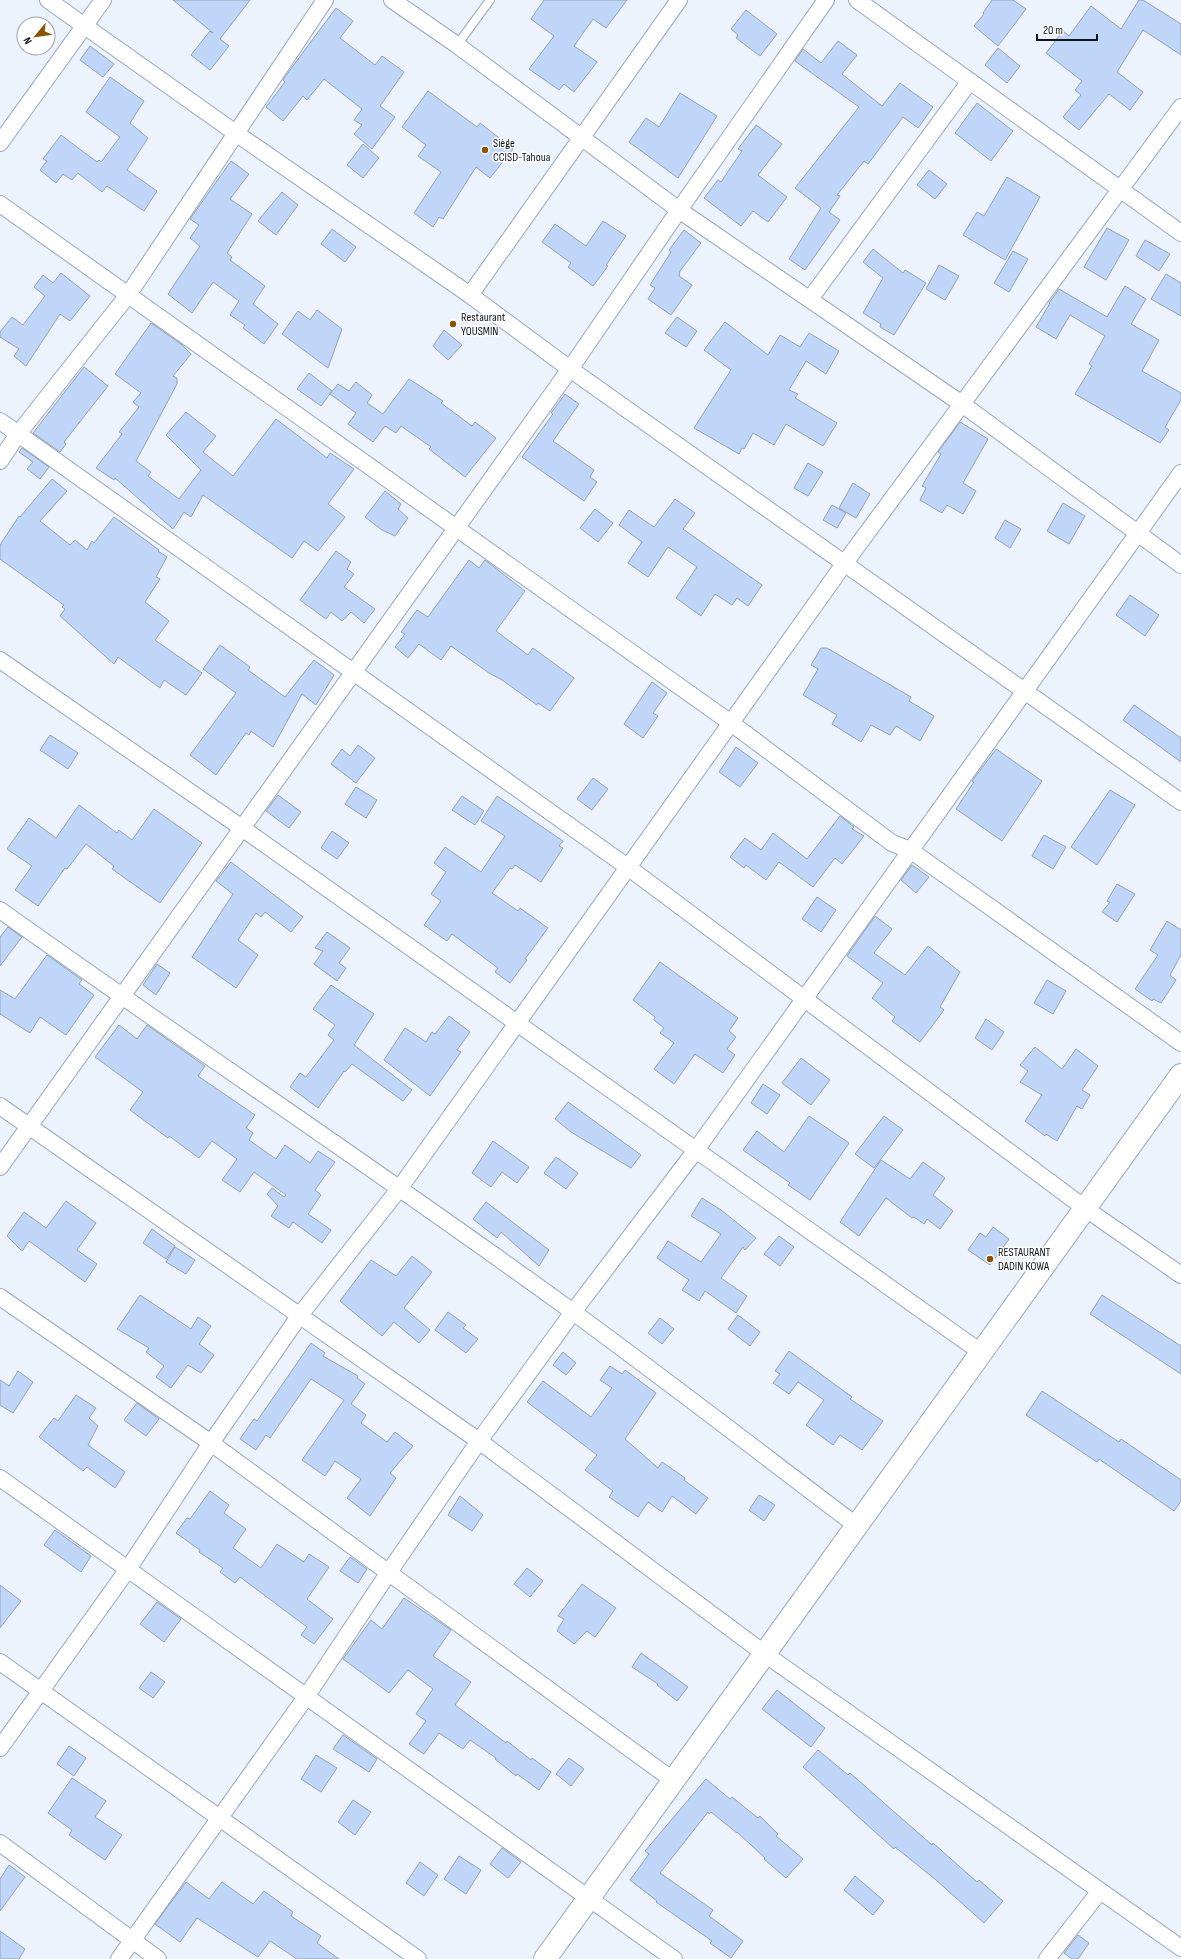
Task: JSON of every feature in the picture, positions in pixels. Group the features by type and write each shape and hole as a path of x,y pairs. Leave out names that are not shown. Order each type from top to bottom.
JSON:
{"street":[{"path":"48,0 237,134 470,295 570,369 1181,802"},
{"path":"0,143 103,0"},
{"path":"0,461 18,434 128,295 237,134 325,0"},
{"path":"392,0 457,45 679,210 962,404 1181,565"},
{"path":"470,295 679,0"},
{"path":"0,1167 570,369 826,0"},
{"path":"857,0 1181,233"},
{"path":"810,299 970,81"},
{"path":"0,1748 128,1569 211,1443 300,1315 399,1189 844,564 1181,107"},
{"path":"0,204 731,723 892,843 910,850 1181,1043"},
{"path":"0,421 629,868 1086,1209 1181,1276"},
{"path":"119,1959 306,1697 389,1572 479,1441 573,1312 696,1150 1181,473"},
{"path":"0,660 242,828 982,1353"},
{"path":"0,910 121,997 399,1189 573,1312 857,1526"},
{"path":"545,1959 1181,1075"},
{"path":"0,1106 479,1441 765,1654 1181,1948"},
{"path":"0,1297 211,1443 674,1781"},
{"path":"0,1478 674,1959"},
{"path":"0,1662 418,1959"},
{"path":"0,1843 158,1959"},
{"path":"1047,1959 1100,1891"}],"lane":[{"path":"457,45 490,0"}],"building":[{"path":"173,0 250,0 220,39 229,46 210,70 191,55 210,31 213,33"},
{"path":"544,0 627,0 606,28 593,19 574,46 597,62 574,92 564,84 559,90 529,69 554,36 531,19"},
{"path":"992,0 1013,0 1026,9 998,46 974,26 984,14 983,13"},
{"path":"1139,0 1143,0 1181,24 1181,55 1143,30 1117,72 1143,92 1130,110 1109,94 1079,130 1063,117 1081,95 1075,90 1082,81 1046,53 1063,31 1069,36 1091,6 1121,29"},
{"path":"336,8 353,21 340,38 375,65 382,56 404,72 380,106 395,117 372,149 354,134 362,125 354,120 362,109 324,79 307,100 303,96 283,121 266,107 285,82 283,80 287,74"},
{"path":"746,10 777,34 760,56 736,38 738,35 731,29"},
{"path":"838,41 857,55 842,74 882,106 900,83 933,107 918,128 903,117 868,164 864,161 837,195 840,196 829,212 840,220 805,270 789,259 821,208 795,188 859,107 795,61 803,49 821,63"},
{"path":"90,46 114,64 103,77 80,60"},
{"path":"998,48 1020,66 1007,83 985,65"},
{"path":"110,77 144,101 130,123 148,138 127,170 157,191 144,211 107,186 102,192 78,173 72,180 63,174 56,183 40,170 47,161 43,159 61,135 97,162 99,160 101,162 120,137 86,112"},
{"path":"428,91 477,127 480,123 513,149 490,178 476,167 443,219 439,217 433,227 414,213 441,172 418,156 426,145 402,127"},
{"path":"680,93 717,116 678,178 629,142 646,118 659,127"},
{"path":"977,103 1013,131 991,161 955,133"},
{"path":"756,125 782,144 758,175 787,197 768,222 753,211 741,226 704,198 718,180 721,182 742,151 738,149"},
{"path":"363,144 379,158 363,178 347,165"},
{"path":"231,161 249,174 230,199 252,214 227,253 232,257 230,260 265,286 253,304 278,324 264,344 243,328 245,325 230,315 239,301 213,282 192,313 168,294 200,246 190,238 199,225 190,219"},
{"path":"929,170 947,184 935,199 917,185"},
{"path":"1007,177 1040,197 1005,260 963,235 977,212 984,216"},
{"path":"282,192 298,205 276,235 258,221"},
{"path":"603,221 626,236 606,265 608,266 593,286 568,267 571,263 542,242 555,224 586,246"},
{"path":"1107,228 1129,240 1106,280 1084,267"},
{"path":"332,229 356,247 345,262 321,244"},
{"path":"684,230 701,243 680,271 679,276 692,285 671,315 648,299 655,288 650,285 671,252 669,250"},
{"path":"1145,240 1170,254 1159,271 1136,256"},
{"path":"873,249 903,273 905,270 926,283 894,335 880,327 881,324 863,313 883,278 863,262"},
{"path":"1013,251 1028,259 1009,292 994,283"},
{"path":"939,265 959,276 945,300 926,289"},
{"path":"61,273 90,296 70,321 60,314 26,366 14,356 19,349 0,337 0,332 12,317 23,325 45,296 34,287 43,275 53,283"},
{"path":"1166,274 1181,283 1181,316 1151,299"},
{"path":"1125,286 1146,299 1131,324 1159,340 1142,371 1181,393 1181,400 1165,427 1169,430 1160,443 1075,394 1092,366 1089,364 1105,336 1070,315 1056,339 1036,327 1049,303 1059,289 1107,317"},
{"path":"317,310 342,329 328,368 282,334 298,311 310,320"},
{"path":"677,317 697,331 686,347 665,333"},
{"path":"725,322 768,355 780,335 800,347 809,333 839,351 826,374 806,361 789,390 798,394 795,398 837,423 823,446 786,424 774,445 753,433 744,449 742,448 739,454 694,428 731,370 704,350"},
{"path":"151,323 181,344 191,354 173,376 177,378 177,384 136,461 151,472 148,476 179,499 201,470 166,435 186,412 216,436 203,452 233,476 276,419 327,458 330,453 354,469 328,504 345,517 318,551 304,541 292,558 203,495 191,517 184,512 173,529 115,478 114,480 96,468 122,434 119,432 139,407 133,402 141,393 115,374"},
{"path":"444,330 462,345 448,360 433,346"},
{"path":"84,367 108,386 64,442 66,444 60,452 33,433"},
{"path":"309,373 332,391 321,406 297,389"},
{"path":"409,379 443,401 441,403 472,426 475,422 496,438 465,477 429,449 431,447 401,426 396,433 385,426 373,442 348,424 356,413 330,394 338,384 349,391 356,382 372,395 367,403 383,414"},
{"path":"565,394 579,404 553,441 594,470 590,477 597,482 584,501 522,457 553,414 551,413"},
{"path":"960,422 988,439 963,483 976,491 963,514 947,505 942,513 920,500 926,488 922,486 941,454 938,452"},
{"path":"22,448 49,467 40,479 27,469 33,462 19,452"},
{"path":"808,463 823,472 808,496 794,488"},
{"path":"52,479 67,491 40,521 70,545 75,540 87,550 92,541 94,543 114,517 167,557 156,577 160,579 145,602 169,621 155,640 202,673 186,695 164,680 160,688 118,657 114,664 60,616 65,609 62,607 64,605 0,559 0,545 19,516 20,517"},
{"path":"853,483 870,494 856,518 839,508"},
{"path":"385,491 401,504 398,509 408,518 395,536 382,530 365,517"},
{"path":"675,499 695,513 683,529 762,585 748,606 737,598 732,605 715,594 701,616 676,598 697,567 668,547 648,577 628,563 642,542 619,525 629,510 654,527"},
{"path":"1063,503 1085,516 1069,544 1047,531"},
{"path":"832,505 846,513 837,528 823,520"},
{"path":"595,509 613,523 598,542 580,528"},
{"path":"1005,520 1021,529 1010,548 995,538"},
{"path":"336,551 351,562 347,569 354,574 344,587 375,609 364,623 351,612 342,621 331,612 326,619 300,600"},
{"path":"469,560 479,568 485,560 525,591 496,631 528,655 533,648 574,678 550,711 538,703 537,705 451,646 441,660 419,644 408,658 395,647 405,634 401,632 417,610 428,617"},
{"path":"1130,595 1159,615 1145,636 1116,615"},
{"path":"220,645 250,667 248,670 285,697 314,660 334,675 316,705 302,694 273,747 251,731 249,735 246,733 216,775 190,755 236,693 203,669"},
{"path":"821,648 827,648 911,697 909,701 934,716 920,741 896,726 890,735 871,725 861,742 832,724 837,715 803,695 818,669 811,665"},
{"path":"652,682 667,693 653,713 658,716 643,738 624,724"},
{"path":"1134,705 1181,738 1181,762 1123,720"},
{"path":"50,735 78,753 68,769 40,750"},
{"path":"358,745 375,758 356,783 331,764 342,749 350,756"},
{"path":"736,747 758,763 740,787 719,772"},
{"path":"996,749 1042,781 1002,841 956,809 974,782 972,781"},
{"path":"593,778 608,789 592,810 577,799"},
{"path":"356,787 377,800 366,818 345,804"},
{"path":"1110,790 1135,805 1097,865 1071,847"},
{"path":"278,795 301,812 289,828 266,811"},
{"path":"462,796 484,811 475,825 452,810"},
{"path":"497,796 563,841 559,846 563,848 541,882 515,865 512,869 510,868 492,893 518,911 520,908 548,928 525,959 527,960 510,983 495,972 498,968 452,934 447,941 424,925 441,901 431,894 446,872 434,863 445,847 481,872 505,836 481,821"},
{"path":"79,805 117,833 119,830 132,840 154,809 202,843 160,903 112,869 114,866 86,844 67,869 65,868 38,906 15,890 32,866 7,849 29,818 56,838"},
{"path":"840,816 854,827 852,829 864,836 842,864 835,858 813,887 779,862 766,880 746,865 744,868 730,857 745,838 761,850 773,833 807,859"},
{"path":"332,831 349,843 337,859 321,848"},
{"path":"1044,835 1066,847 1053,869 1032,856"},
{"path":"231,862 303,917 291,932 265,912 261,917 256,913 238,940 258,955 236,988 192,957 233,894 216,881"},
{"path":"912,865 929,877 916,893 901,880"},
{"path":"1117,884 1135,894 1117,922 1102,912 1110,902 1107,901"},
{"path":"817,897 836,910 821,932 802,919"},
{"path":"875,916 892,929 874,953 905,975 928,946 960,972 940,1007 944,1010 920,1042 892,1021 895,1017 872,998 883,983 847,956"},
{"path":"1167,921 1181,930 1181,955 1170,975 1176,980 1161,1003 1153,999 1152,1001 1135,989 1158,955 1150,950"},
{"path":"8,927 22,937 0,966 0,937"},
{"path":"327,932 350,948 339,963 346,968 337,981 314,964 323,951 315,948"},
{"path":"47,955 82,980 79,984 94,995 66,1035 40,1017 30,1033 0,1014 0,990 15,999"},
{"path":"660,962 738,1018 729,1031 736,1037 727,1049 735,1055 723,1073 695,1054 674,1084 654,1069 674,1043 660,1033 664,1028 654,1020 655,1017 633,1000"},
{"path":"157,964 170,973 156,995 143,985"},
{"path":"1047,980 1066,991 1053,1014 1034,1003"},
{"path":"331,985 374,1014 354,1045 412,1090 403,1101 352,1064 345,1072 344,1071 318,1108 290,1087 300,1073 306,1077 334,1040 328,1035 335,1025 313,1009"},
{"path":"449,1016 470,1032 457,1050 461,1052 430,1096 384,1060 405,1028 426,1042 432,1032 435,1034"},
{"path":"986,1019 1004,1032 992,1050 975,1038"},
{"path":"119,1025 137,1039 147,1025 205,1066 198,1076 255,1115 246,1128 253,1133 249,1140 276,1159 285,1145 310,1163 318,1151 335,1162 315,1190 321,1195 308,1214 331,1230 322,1243 293,1222 289,1228 271,1216 278,1206 267,1194 272,1188 284,1197 286,1195 254,1172 240,1192 222,1180 237,1159 212,1141 199,1158 169,1136 168,1138 130,1110 143,1092 95,1057"},
{"path":"1035,1047 1062,1069 1076,1049 1098,1066 1082,1090 1090,1095 1082,1109 1077,1106 1057,1141 1046,1134 1045,1136 1025,1121 1042,1095 1020,1082 1028,1071 1020,1065"},
{"path":"801,1058 830,1080 811,1105 782,1083"},
{"path":"763,1084 780,1095 767,1114 751,1103"},
{"path":"568,1102 641,1155 631,1168 571,1132 555,1119"},
{"path":"809,1116 849,1143 810,1200 788,1185 790,1183 743,1150 757,1131 784,1152"},
{"path":"884,1116 903,1130 874,1168 855,1154"},
{"path":"493,1141 529,1167 517,1183 502,1172 491,1187 472,1173"},
{"path":"556,1157 578,1173 566,1189 544,1173"},
{"path":"881,1160 910,1179 923,1162 945,1178 933,1195 953,1211 940,1229 927,1219 924,1224 914,1217 912,1218 886,1198 859,1236 840,1222"},
{"path":"702,1198 721,1210 756,1238 745,1250 743,1247 721,1278 747,1296 736,1313 705,1291 699,1301 682,1290 689,1280 657,1258 668,1241 701,1262 721,1234 691,1216"},
{"path":"66,1201 96,1223 77,1250 97,1264 85,1282 29,1241 22,1251 7,1236 24,1212 46,1228"},
{"path":"486,1202 549,1250 539,1266 501,1232 497,1238 473,1219"},
{"path":"993,1227 1009,1239 990,1265 968,1250 980,1233 986,1237"},
{"path":"152,1229 175,1246 166,1259 143,1243"},
{"path":"779,1236 794,1247 780,1266 764,1254"},
{"path":"175,1247 195,1260 186,1274 166,1262"},
{"path":"412,1256 432,1272 404,1308 430,1330 419,1343 394,1322 382,1336 340,1301 371,1260 396,1276"},
{"path":"140,1295 191,1329 198,1317 211,1326 199,1344 214,1355 201,1373 188,1365 171,1388 156,1377 164,1366 146,1352 149,1348 117,1329"},
{"path":"1102,1295 1181,1346 1181,1374 1090,1314"},
{"path":"448,1312 466,1325 463,1328 478,1339 466,1353 435,1330"},
{"path":"738,1315 760,1332 750,1346 728,1329"},
{"path":"660,1318 674,1329 662,1344 648,1333"},
{"path":"311,1343 325,1353 323,1356 358,1376 357,1378 365,1384 351,1404 366,1415 361,1423 387,1442 395,1432 413,1446 390,1473 396,1478 370,1516 347,1498 361,1479 335,1461 325,1476 302,1460 344,1400 311,1379 270,1438 266,1435 256,1450 240,1439 254,1419 257,1421"},
{"path":"789,1351 852,1397 850,1399 883,1421 862,1450 840,1435 833,1445 806,1425 824,1400 798,1382 789,1394 773,1383 780,1374 775,1371"},
{"path":"563,1352 576,1363 566,1375 553,1365"},
{"path":"610,1366 622,1374 625,1370 656,1393 625,1439 658,1468 662,1462 685,1478 684,1480 708,1498 696,1514 672,1496 662,1512 648,1502 638,1517 609,1497 613,1491 585,1470 597,1455 527,1402 543,1381 591,1417 612,1388 600,1380"},
{"path":"18,1371 33,1382 13,1413 0,1405 0,1380 9,1386"},
{"path":"1042,1391 1119,1442 1121,1439 1181,1480 1181,1501 1174,1511 1099,1459 1097,1462 1026,1415"},
{"path":"76,1395 96,1408 89,1418 98,1426 88,1445 125,1472 115,1488 87,1467 83,1471 39,1437 54,1418 58,1421"},
{"path":"137,1403 159,1419 146,1436 124,1420"},
{"path":"210,1491 229,1505 224,1513 246,1529 233,1548 261,1568 277,1544 304,1562 309,1554 329,1567 307,1599 333,1619 314,1644 301,1635 307,1627 240,1577 235,1583 220,1572 223,1568 199,1552 200,1550 176,1533 187,1518 190,1519"},
{"path":"759,1495 775,1505 764,1521 749,1510"},
{"path":"460,1496 483,1515 472,1531 448,1515"},
{"path":"55,1530 91,1556 81,1572 44,1545"},
{"path":"350,1557 367,1569 358,1583 340,1571"},
{"path":"527,1568 543,1581 530,1597 514,1584"},
{"path":"582,1584 616,1608 595,1637 587,1631 574,1644 557,1631 564,1619 558,1616"},
{"path":"0,1585 21,1601 0,1628"},
{"path":"404,1598 451,1630 433,1656 471,1682 455,1705 506,1743 507,1741 531,1760 532,1758 551,1772 539,1790 517,1774 516,1776 495,1759 496,1758 470,1740 463,1749 439,1733 424,1754 409,1744 426,1721 416,1714 433,1689 408,1670 389,1693 343,1659 371,1620 382,1629"},
{"path":"157,1602 181,1619 164,1642 140,1624"},
{"path":"641,1653 688,1687 677,1701 657,1685 658,1684 632,1667"},
{"path":"151,1672 165,1682 153,1698 139,1688"},
{"path":"777,1690 825,1728 811,1747 762,1709"},
{"path":"343,1735 377,1759 369,1772 333,1749"},
{"path":"69,1746 86,1758 74,1776 57,1764"},
{"path":"818,1750 848,1775 850,1773 932,1845 933,1843 977,1882 979,1880 1003,1901 984,1923 936,1880 895,1847 894,1849 803,1767"},
{"path":"316,1755 337,1768 321,1792 301,1779"},
{"path":"569,1758 584,1769 571,1786 556,1774"},
{"path":"72,1778 106,1801 95,1817 122,1835 105,1860 69,1835 72,1830 48,1813"},
{"path":"706,1779 730,1799 732,1797 758,1818 760,1816 778,1834 776,1836 803,1859 786,1878 764,1859 765,1858 737,1832 711,1812 709,1814 708,1812 660,1873 713,1910 709,1916 743,1941 731,1958 710,1943 712,1941 656,1902 657,1901 630,1880 649,1854 645,1851"},
{"path":"353,1800 371,1812 355,1835 338,1822"},
{"path":"502,1848 521,1862 508,1878 490,1864"},
{"path":"459,1856 481,1870 466,1894 444,1879"},
{"path":"420,1862 438,1875 424,1896 406,1883"},
{"path":"9,1865 25,1877 0,1911 0,1879"},
{"path":"855,1876 884,1901 873,1915 844,1890"},
{"path":"186,1882 209,1899 222,1882 253,1904 264,1891 293,1912 291,1916 321,1936 317,1943 339,1959 297,1959 270,1941 258,1957 197,1918 180,1942 155,1924"},
{"path":"0,1931 25,1949 19,1959 0,1959"},
{"path":"1078,1935 1089,1943 1078,1959 1072,1959 1064,1953"}],"place":[{"name":"Siège CCISD-Tahoua","path":"485,150"},
{"name":"Restaurant YOUSMIN","path":"453,324"},
{"name":"RESTAURANT DADIN KOWA","path":"990,1259"}]}
